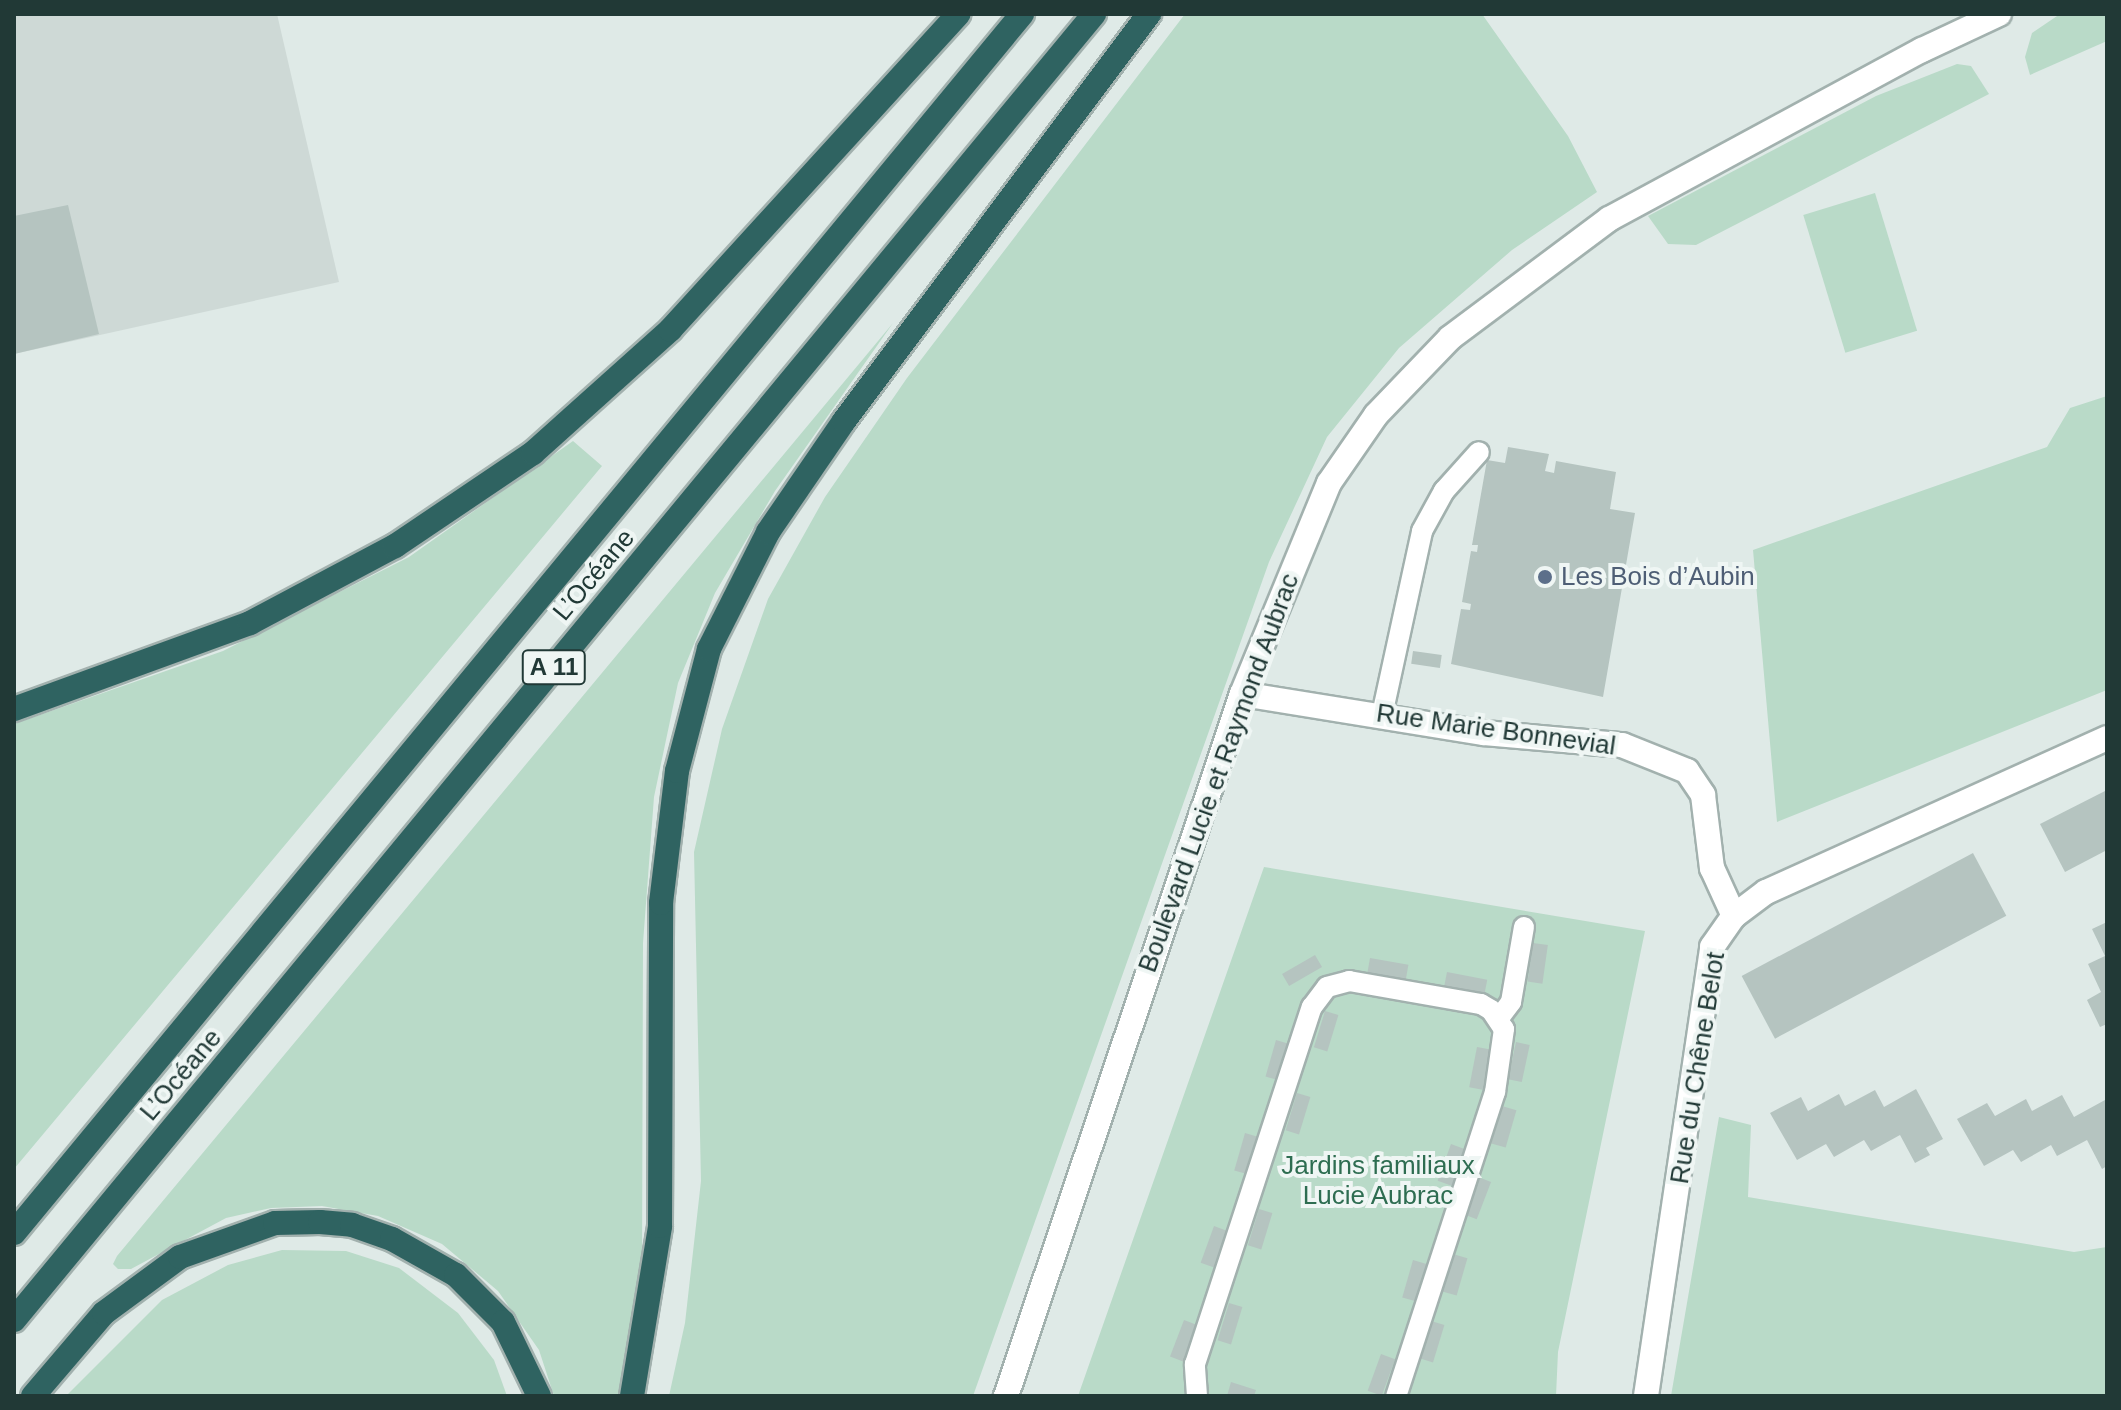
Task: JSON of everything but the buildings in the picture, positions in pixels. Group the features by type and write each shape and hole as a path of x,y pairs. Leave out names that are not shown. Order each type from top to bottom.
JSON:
{"highway":[{"path":"14,709 250,623 395,546 533,453 670,330 959,14"},
{"name":"L’Océane","path":"14,1233 1022,14"},
{"name":"L’Océane","path":"14,1320 1094,14"},
{"path":"632,1396 660,1226 661,903 677,771 709,649 768,532 844,421 1149,14"},
{"path":"33,1396 104,1313 180,1257 275,1223 320,1222 352,1225 392,1239 456,1275 503,1322 539,1396"}],"street":[{"name":"Boulevard Lucie et Raymond Aubrac","path":"1006,1396 1242,694 1329,483 1376,415 1450,338 1609,219 1908,57 1999,14"},
{"name":"Rue Marie Bonnevial","path":"1242,694 1484,733 1622,745 1687,771 1703,795 1712,868 1734,916"},
{"name":"Rue du Chêne Belot","path":"1646,1396 1712,947 1734,916 1766,892 2107,738"}],"lane":[{"path":"1382,715 1422,531 1444,491 1479,452"},
{"path":"1499,1018 1511,1002 1524,927"},
{"path":"1197,1396 1195,1364 1318,996 1327,987 1349,981 1481,1004 1499,1018 1505,1041 1495,1092 1396,1396"}],"shaded area":[{"path":"14,14 277,14 339,282 14,354"}],"green space":[{"path":"1185,14 1482,14 1568,136 1597,192 1512,250 1399,348 1327,437 1269,562 973,1396 669,1396 685,1323 701,1181 694,852 722,729 768,599 825,497 907,378"},
{"path":"2060,14 2107,14 2107,41 2030,75 2025,57 2032,33"},
{"path":"1957,64 1971,66 1989,94 1696,245 1668,244 1648,216 1876,96"},
{"path":"1875,193 1917,331 1845,353 1803,215"},
{"path":"893,323 775,491 715,593 678,683 654,797 643,943 642,1278 618,1396 554,1396 539,1350 498,1291 442,1244 378,1216 322,1206 271,1208 226,1218 131,1269 118,1269 113,1264 117,1256"},
{"path":"2107,396 2107,690 1777,822 1753,550 2047,447 2070,408"},
{"path":"573,441 602,466 14,1169 14,724 223,651 409,557"},
{"name":"Jardins familiaux Lucie Aubrac","path":"1264,867 1645,931 1558,1352 1556,1396 1078,1396"},
{"path":"1719,1117 1751,1125 1748,1197 2074,1252 2107,1247 2107,1396 1671,1396"},
{"path":"282,1250 346,1251 399,1268 458,1313 494,1360 507,1396 66,1396 162,1300 228,1265"}],"place":[{"name":"Les Bois d’Aubin","path":"1545,577"}]}
